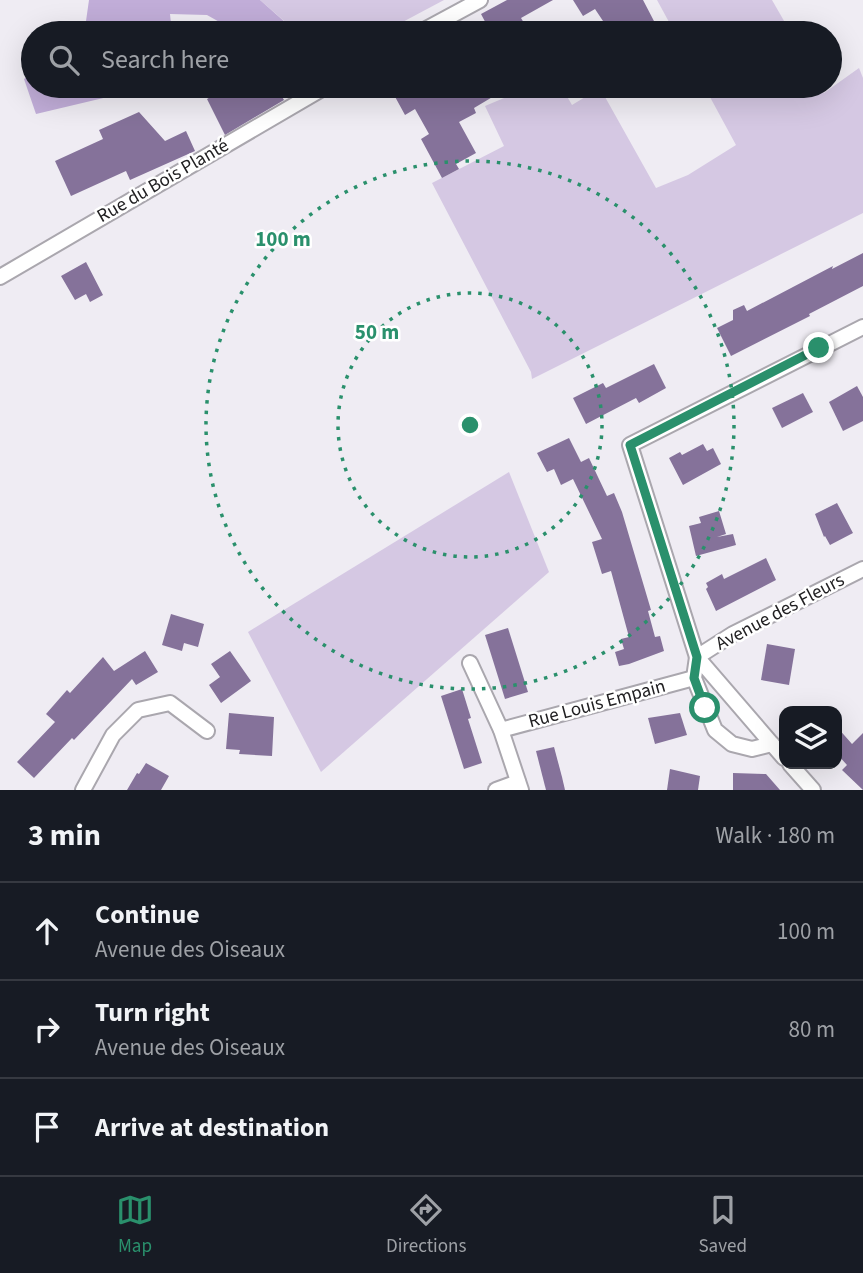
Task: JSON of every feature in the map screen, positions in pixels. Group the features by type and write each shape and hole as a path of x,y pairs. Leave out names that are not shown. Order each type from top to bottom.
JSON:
{"street":[{"path":"441,21 480,0"},
{"name":"Rue du Bois Planté","path":"0,277 306,98"},
{"path":"779,752 697,657 630,445 863,327"},
{"name":"Avenue des Fleurs","path":"697,657 733,634 863,569"},
{"path":"697,657 694,678 715,730 732,744 752,749 772,744"},
{"name":"Rue Louis Empain","path":"470,663 501,730 519,786 496,790"},
{"name":"Rue Louis Empain","path":"501,730 694,678"},
{"path":"83,790 113,735 138,710 170,703 207,731"},
{"path":"794,769 813,790"}],"shaded area":[{"path":"89,0 260,0 284,21 218,21 207,15 170,14 171,21 86,21"},
{"path":"260,0 444,0 405,21 284,21"},
{"path":"657,0 772,0 784,21 668,21"},
{"path":"859,68 863,78 863,213 532,379 531,372 432,183 504,146 485,106 504,98 568,98 572,105 584,98 606,98 656,188 688,175 736,145 711,98 842,98 842,80"},
{"path":"31,98 103,98 36,114"},
{"path":"509,472 549,572 321,772 248,632"}],"building":[{"path":"507,0 553,0 521,18 523,21 485,21 481,14"},
{"path":"573,0 643,0 654,21 603,21 595,9 583,16"},
{"path":"283,98 284,100 225,135 207,99"},
{"path":"396,98 491,98 474,108 476,113 459,122 476,153 456,164 459,169 442,178 421,139 429,134 415,109 405,115"},
{"path":"139,112 165,141 186,131 195,151 130,180 126,171 71,196 55,161 103,139 99,130"},
{"path":"863,253 863,286 731,356 717,328 733,320 733,310 744,305 747,311"},
{"path":"86,262 103,295 90,302 86,294 75,300 61,276"},
{"path":"654,364 666,388 639,403 636,398 586,424 573,398 603,383 606,388"},
{"path":"857,386 863,397 863,421 843,431 829,402"},
{"path":"803,393 813,412 782,428 772,408"},
{"path":"569,438 581,462 589,458 607,496 614,493 651,610 648,611 655,637 660,636 664,651 629,664 619,666 615,652 624,649 621,639 629,637 611,571 602,574 592,542 602,539 573,479 561,485 554,469 547,472 537,453"},
{"path":"703,444 707,451 713,448 721,464 683,485 669,458 680,452 682,455"},
{"path":"837,503 853,533 830,545 815,514"},
{"path":"719,511 726,534 717,537 733,534 736,545 696,556 689,526 701,523 699,517"},
{"path":"766,558 776,580 716,611 706,583 722,574 724,579"},
{"path":"171,614 204,624 198,647 184,643 182,651 162,645"},
{"path":"508,628 528,692 505,699 485,635"},
{"path":"767,644 795,649 789,685 761,680"},
{"path":"145,651 158,672 136,685 132,679 34,778 17,762 55,722 46,714 67,690 70,693 103,657 114,671"},
{"path":"230,651 251,681 221,703 209,685 220,677 211,664"},
{"path":"462,689 482,763 464,769 441,696"},
{"path":"229,713 274,717 272,756 239,754 240,750 226,749"},
{"path":"680,713 687,735 655,744 648,718"},
{"path":"842,733 852,744 863,733 863,790 842,770 847,765 842,760"},
{"path":"554,747 565,790 546,790 536,751"},
{"path":"146,763 169,776 161,790 127,790 137,773 139,774"},
{"path":"670,769 700,776 698,790 667,790"},
{"path":"733,773 766,774 780,790 733,790"}],"route":[{"path":"705,708 694,678 697,657 630,445 819,348"}]}
